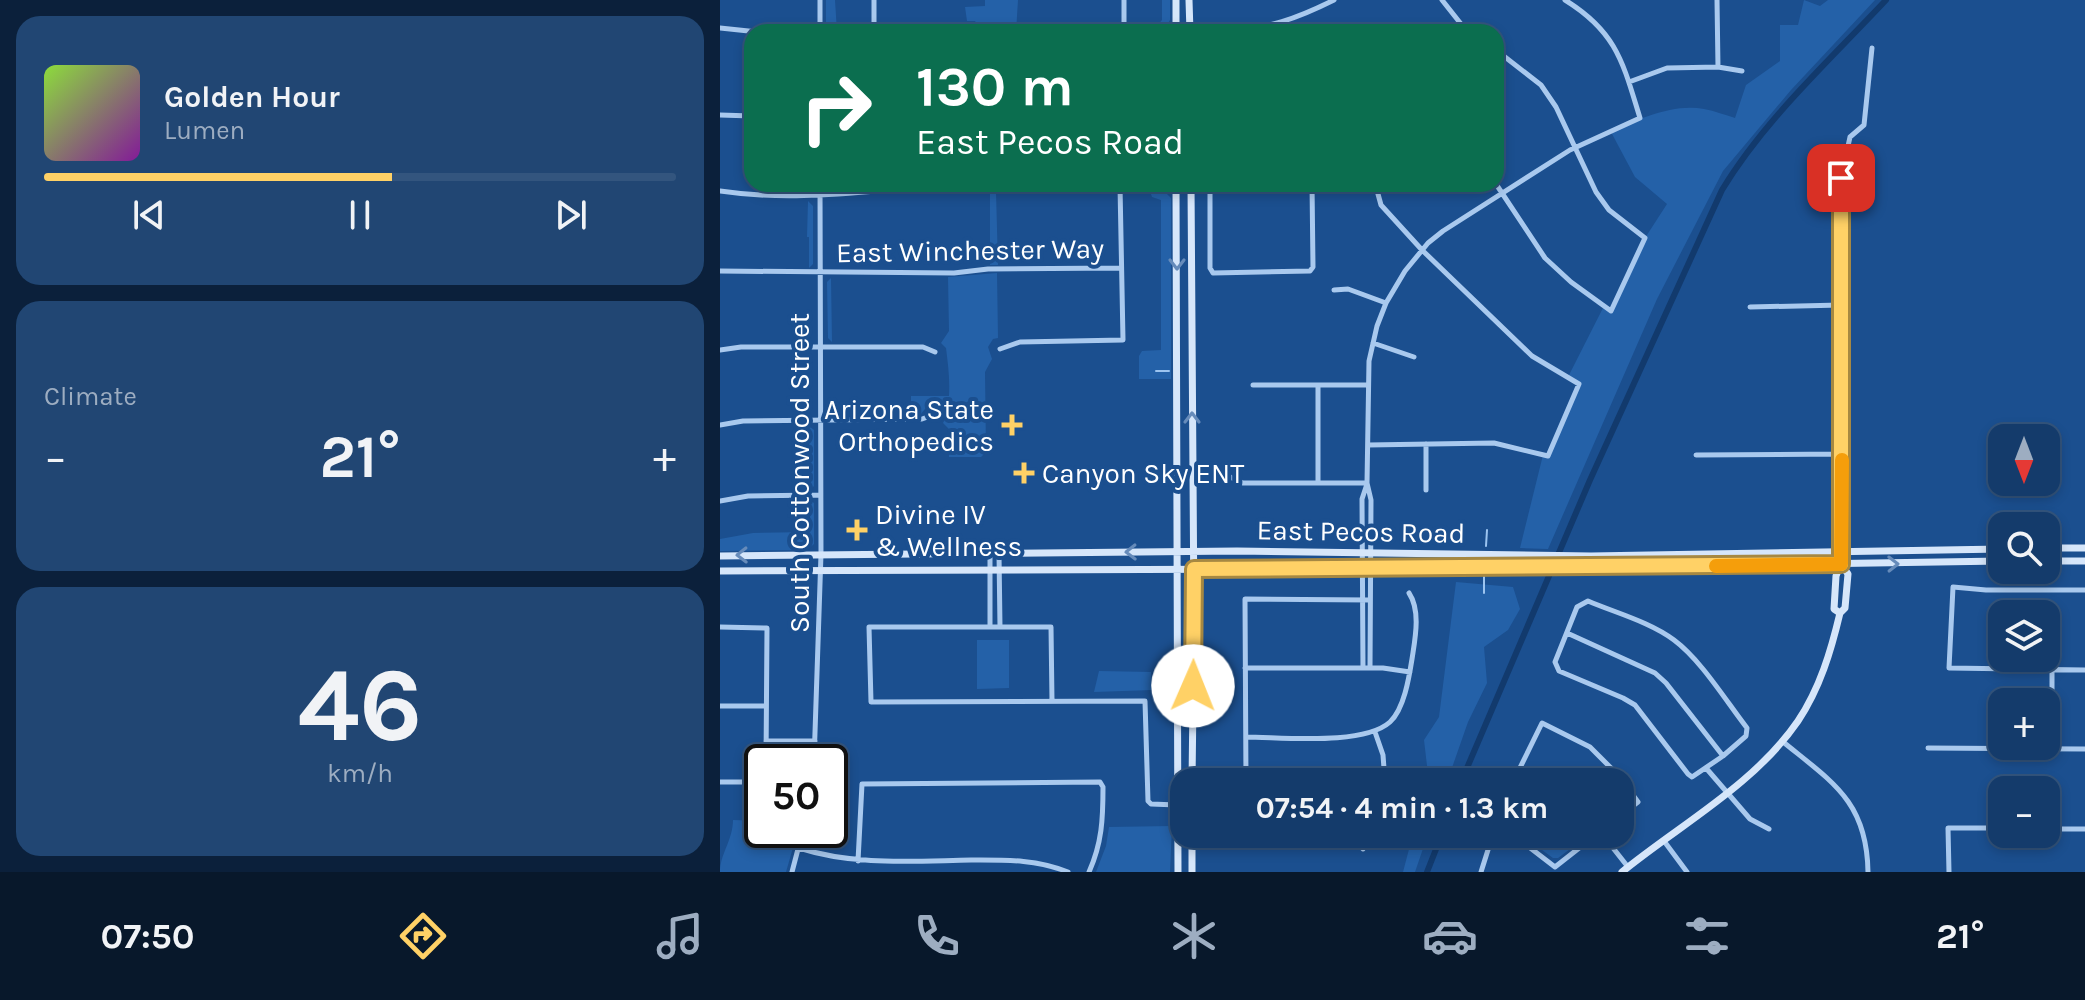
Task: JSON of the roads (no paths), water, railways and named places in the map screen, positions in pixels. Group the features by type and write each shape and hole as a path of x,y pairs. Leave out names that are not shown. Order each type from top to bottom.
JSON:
{"main road":[{"path":"1176,0 1176,24"},
{"path":"1189,0 1190,24"},
{"path":"1176,192 1177,768"},
{"path":"1191,192 1192,768"},
{"path":"2060,548 2085,548"},
{"name":"East Pecos Road","path":"720,556 1367,552 1568,556 1988,549"},
{"path":"1625,870 1759,765 1799,719 1818,684 1840,613 1834,609 1841,553"},
{"name":"East Pecos Road","path":"720,571 1563,568 1988,561"},
{"path":"2060,561 2085,561"},
{"path":"1178,848 1178,872"},
{"path":"1192,848 1192,872"}],"street":[{"path":"820,0 820,24"},
{"path":"874,0 874,24"},
{"path":"1124,0 1124,24"},
{"path":"1281,24 1334,0"},
{"path":"1442,0 1461,24"},
{"path":"1504,192 1574,148 1640,118 1619,54 1607,34 1596,22 1565,0"},
{"path":"1717,0 1718,67"},
{"path":"720,28 744,31"},
{"path":"1841,553 1841,178 1850,137 1864,125 1872,48"},
{"path":"1363,668 1362,600 1371,500 1367,483 1368,385 1373,343 1386,303 1422,250 1443,231 1502,193 1545,258 1571,282 1611,311 1645,238 1609,210 1596,192 1556,107 1541,85 1504,56"},
{"path":"1629,82 1667,68 1718,67 1742,71"},
{"path":"720,115 744,116"},
{"path":"720,191 748,196 868,192"},
{"name":"South Cottonwood Street","path":"815,744 821,554 820,192"},
{"path":"1000,349 1020,342 1123,340 1120,192"},
{"path":"1210,192 1210,268 1213,273 1310,271 1313,267 1312,192"},
{"path":"1368,445 1494,443 1548,456 1579,384 1532,356 1422,250 1381,205 1378,194"},
{"name":"East Winchester Way","path":"720,271 954,273 988,269 1121,268"},
{"path":"1334,290 1348,289 1386,303"},
{"path":"1750,307 1841,305"},
{"path":"1373,343 1414,357"},
{"path":"720,350 741,347 923,347 935,352"},
{"path":"1253,385 1368,385"},
{"path":"1318,385 1318,483"},
{"path":"720,425 743,421 922,419 936,414"},
{"path":"1426,444 1426,490"},
{"path":"1696,455 1842,454"},
{"path":"1228,476 1243,483 1367,483"},
{"path":"720,501 748,496 820,495"},
{"path":"990,627 994,554"},
{"path":"1366,567 1370,600 1370,668"},
{"path":"994,569 1000,627"},
{"path":"1988,669 1949,668 1953,587 2085,590"},
{"path":"1246,737 1350,737 1375,732 1392,721 1399,709 1410,672 1416,633 1413,600 1409,593"},
{"path":"990,597 999,597"},
{"path":"1246,768 1245,599 1370,600"},
{"path":"1588,601 1659,631 1675,640 1690,655 1748,731 1723,756 1692,777 1635,705 1559,671 1555,662 1567,633 1577,607 1588,601"},
{"path":"990,607 999,607"},
{"path":"720,627 767,628 766,741 815,741"},
{"path":"1052,701 1051,627 869,627 871,702 1145,701 1146,792 1151,804 1170,805"},
{"path":"1567,633 1655,673 1723,756"},
{"path":"1245,668 1370,668 1410,672"},
{"path":"2060,670 2085,670"},
{"path":"720,706 766,706"},
{"path":"1520,768 1542,723 1590,747 1611,768"},
{"path":"1375,732 1384,768"},
{"path":"1782,741 1837,786 1848,799 1860,820 1866,840 1868,872"},
{"path":"1928,748 1988,748"},
{"path":"2060,749 2085,749"},
{"path":"1706,768 1750,819 1769,829"},
{"path":"720,782 744,782"},
{"path":"858,861 862,784 1100,782 1103,787 1103,828 1099,851 1089,872"},
{"path":"1949,872 1948,828 1988,828"},
{"path":"2060,829 2085,829"},
{"path":"1664,841 1687,872"},
{"path":"792,872 799,848 826,857 858,861 1020,860 1050,865 1068,872"},
{"path":"1481,872 1489,848"},
{"path":"1530,848 1555,867 1580,848"},
{"path":"1609,848 1625,870"}],"waterway":[{"path":"1467,768 1590,480 1722,190 1778,115 1886,0"},
{"path":"1156,371 1169,371"},
{"path":"1486,546 1487,530"},
{"path":"1484,576 1484,593"},
{"path":"1427,872 1436,848"}],"place":[{"name":"Arizona State Orthopedics","path":"1012,425"},
{"name":"Canyon Sky ENT","path":"1024,473"},
{"name":"Divine IV & Wellness","path":"857,530"}]}
